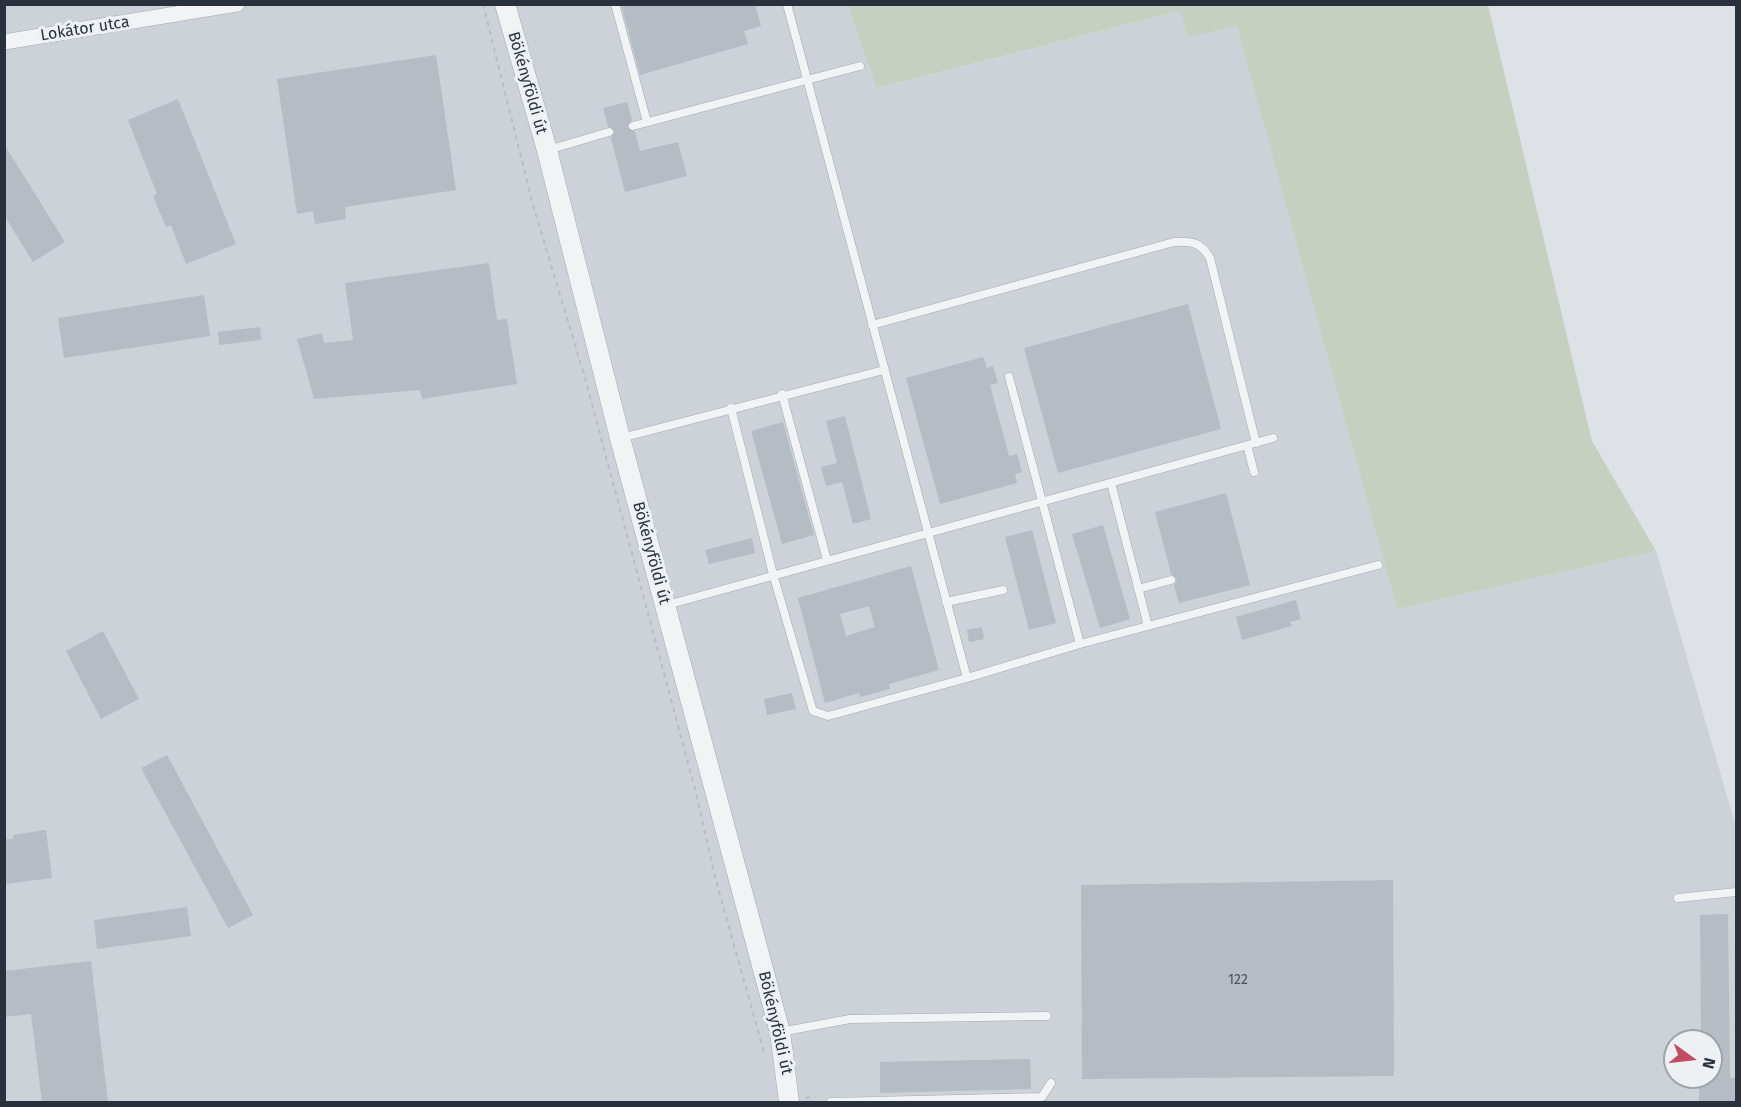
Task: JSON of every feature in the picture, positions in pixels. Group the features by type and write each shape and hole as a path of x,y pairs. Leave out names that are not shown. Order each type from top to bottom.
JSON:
{"street":[{"name":"Lokátor utca","path":"4,42 237,4"},
{"name":"Bökényföldi út","path":"505,4 547,150 665,605 780,1032 789,1102"}],"lane":[{"path":"615,4 647,122"},
{"path":"787,4 967,678"},
{"path":"633,126 860,66"},
{"path":"547,150 609,132"},
{"path":"872,325 1174,242 1196,243 1204,248 1210,258 1256,443"},
{"path":"621,438 782,394 884,370"},
{"path":"1009,377 1080,644"},
{"path":"782,394 827,560"},
{"path":"731,408 810,707 818,714 828,716 1080,644 1378,565"},
{"path":"665,605 1273,438"},
{"path":"1246,445 1254,472"},
{"path":"1111,483 1148,626"},
{"path":"1138,589 1171,580"},
{"path":"946,602 1003,590"},
{"path":"1678,898 1737,892"},
{"path":"780,1032 850,1019 1047,1016"},
{"path":"831,1102 1042,1097 1051,1083"}],"path":[{"path":"483,4 533,205 585,378 700,810 715,877 766,1059"}],"shaded area":[{"path":"5,5 848,5 878,88 1181,11 1188,37 1238,25 1397,609 1656,551 1736,827 1736,1102 5,1102"}],"green space":[{"path":"848,5 1488,5 1592,441 1656,551 1397,609 1237,26 1188,37 1180,11 877,88"}],"building":[{"path":"621,4 755,4 761,26 744,31 748,44 640,75"},
{"path":"436,55 456,190 345,207 346,219 315,224 313,211 297,214 277,79"},
{"path":"178,99 236,244 186,264 171,225 166,227 153,196 157,194 128,120"},
{"path":"627,102 632,120 627,127 635,132 640,151 678,142 687,176 625,192 611,138 615,131 608,126 603,108"},
{"path":"4,144 65,242 33,262 4,215"},
{"path":"489,263 497,320 507,319 517,384 422,399 420,390 314,399 297,339 322,333 324,343 353,340 345,283"},
{"path":"204,295 210,336 64,358 58,318"},
{"path":"1188,304 1221,429 1058,473 1024,348"},
{"path":"260,327 261,340 219,345 218,332"},
{"path":"983,357 987,368 993,366 998,383 990,385 1009,456 1017,454 1022,472 1015,474 1017,483 940,504 906,378"},
{"path":"845,416 871,519 853,524 842,482 826,486 821,467 837,463 826,421"},
{"path":"783,422 814,535 782,544 751,431"},
{"path":"1226,493 1250,585 1179,603 1174,585 1177,579 1171,574 1155,512"},
{"path":"1103,525 1130,619 1100,628 1072,534"},
{"path":"1032,530 1056,623 1029,630 1005,537"},
{"path":"752,538 755,553 709,564 705,550"},
{"path":"911,566 939,670 889,684 890,689 860,697 859,693 825,703 798,598","holes":["869,606 875,627 846,636 840,614"]},
{"path":"1296,600 1301,619 1290,622 1292,626 1242,640 1236,617"},
{"path":"982,627 984,639 969,642 967,630"},
{"path":"103,631 139,699 101,719 66,651"},
{"path":"792,693 796,709 767,715 764,699"},
{"path":"167,755 253,915 228,928 141,768"},
{"path":"46,830 52,878 4,884 4,839 13,839 13,835"},
{"path":"1393,880 1394,1076 1082,1079 1081,885"},
{"path":"187,907 191,936 97,949 94,920"},
{"path":"1728,914 1730,1078 1737,1078 1737,1102 1699,1102 1699,1089 1723,1089 1723,1029 1701,1029 1700,915"},
{"path":"91,961 108,1102 42,1102 31,1014 4,1017 4,971"},
{"path":"1030,1059 1031,1089 880,1093 880,1062"}]}
